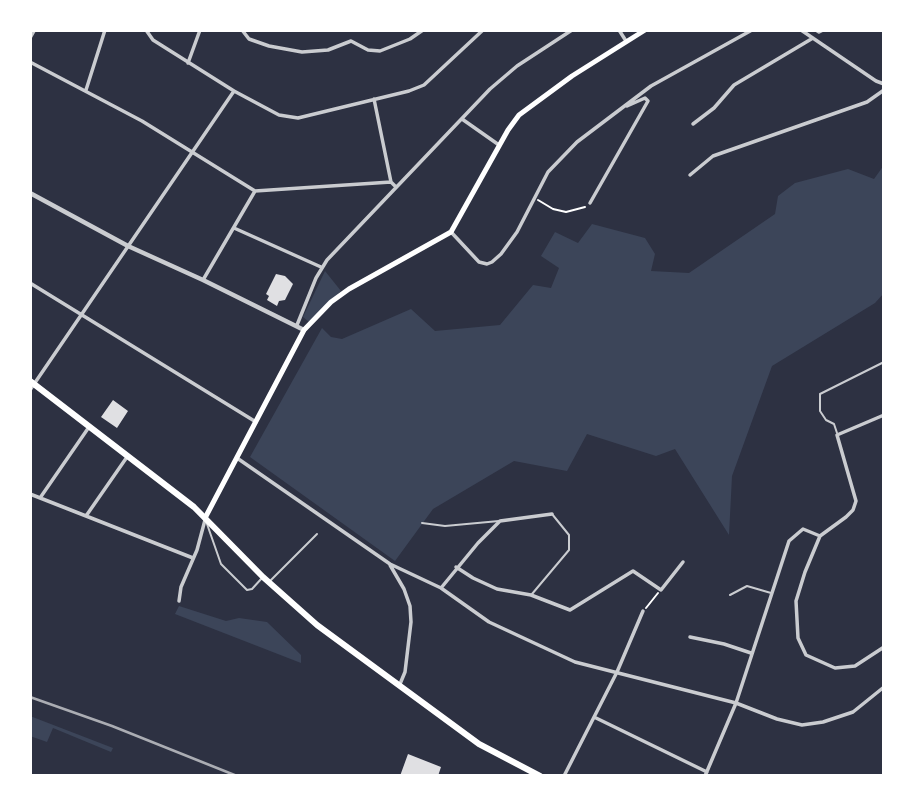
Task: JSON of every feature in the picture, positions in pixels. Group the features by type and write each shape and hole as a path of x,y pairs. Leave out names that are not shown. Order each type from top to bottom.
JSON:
{"main road":[{"path":"205,518 304,330 331,302 349,289 450,232 513,121 533,103 645,30"},
{"path":"31,385 90,426 205,518 266,580 317,625 479,744 540,776"}],"street":[{"path":"30,37 34,30"},
{"path":"86,90 106,30"},
{"path":"146,30 153,40 188,63 267,110 287,118 298,118 424,85 468,41 483,30"},
{"path":"188,63 200,30"},
{"path":"242,30 249,39 302,52 328,50 351,41 368,50 380,51 410,39 423,30"},
{"path":"297,325 322,267 396,187 517,66 572,30"},
{"path":"618,30 626,41"},
{"path":"450,232 479,262 486,264 501,254 517,232 548,172 564,153 651,86 752,30"},
{"path":"801,30 884,84"},
{"path":"816,30 823,30"},
{"path":"693,124 714,108 734,85 813,38"},
{"path":"30,62 86,90 255,191 391,182"},
{"path":"690,175 713,156 867,102 884,90"},
{"path":"31,385 234,91"},
{"path":"374,98 391,182 396,187"},
{"path":"590,203 648,101 645,98 621,108"},
{"path":"462,119 499,145"},
{"path":"203,280 255,191"},
{"path":"30,193 128,246 304,330"},
{"path":"234,228 322,267"},
{"path":"30,283 256,422"},
{"path":"884,415 837,435 856,501 853,510 846,517 820,536 796,600 798,638 806,655 835,668 855,666 884,647"},
{"path":"40,498 90,426"},
{"path":"86,516 128,456"},
{"path":"237,458 390,564 441,588 489,622 575,662 736,703 777,719 802,725 823,722 853,712 884,687"},
{"path":"30,494 193,558"},
{"path":"441,588 456,567 500,522 552,514"},
{"path":"180,601 181,587 204,530 205,518"},
{"path":"594,717 706,774 736,703 789,541 803,530 820,536"},
{"path":"456,567 473,579 497,589 531,595 570,610 633,571 661,590 683,562"},
{"path":"390,564 410,606 411,622 405,672 399,686"},
{"path":"564,776 617,672 643,611"},
{"path":"690,637 751,653"}],"lane":[{"path":"837,435 834,424 826,420 820,411 820,394 884,362"},
{"path":"531,595 569,551 569,535 552,514"},
{"path":"205,518 221,564 247,590 266,580 317,534"},
{"path":"422,523 438,527 500,522"},
{"path":"730,595 747,586 771,593"}],"path":[{"path":"534,198 553,209 566,212 580,209 590,203"},
{"path":"643,611 661,590"}],"shaded area":[{"path":"884,165 884,293 875,303 772,366 732,476 729,535 675,449 656,456 587,434 567,471 514,461 433,509 395,561 250,457 322,328 331,337 342,339 411,309 435,331 500,325 533,285 551,288 559,268 541,256 555,232 578,243 592,224 645,238 655,254 651,271 689,273 775,214 778,196 795,183 848,169 874,179"},
{"path":"325,271 341,291 309,322 303,317"},
{"path":"179,606 226,621 239,618 267,622 301,655 301,663 175,614"},
{"path":"30,716 113,748 111,752 53,728 47,742 30,736"}],"building":[{"path":"276,274 285,276 293,284 285,300 279,301 277,306 267,300 269,296 266,294"},
{"path":"113,400 128,411 117,428 101,417"},
{"path":"408,754 441,767 438,776 400,776"}],"railway":[{"path":"30,697 112,726 237,776"}]}
